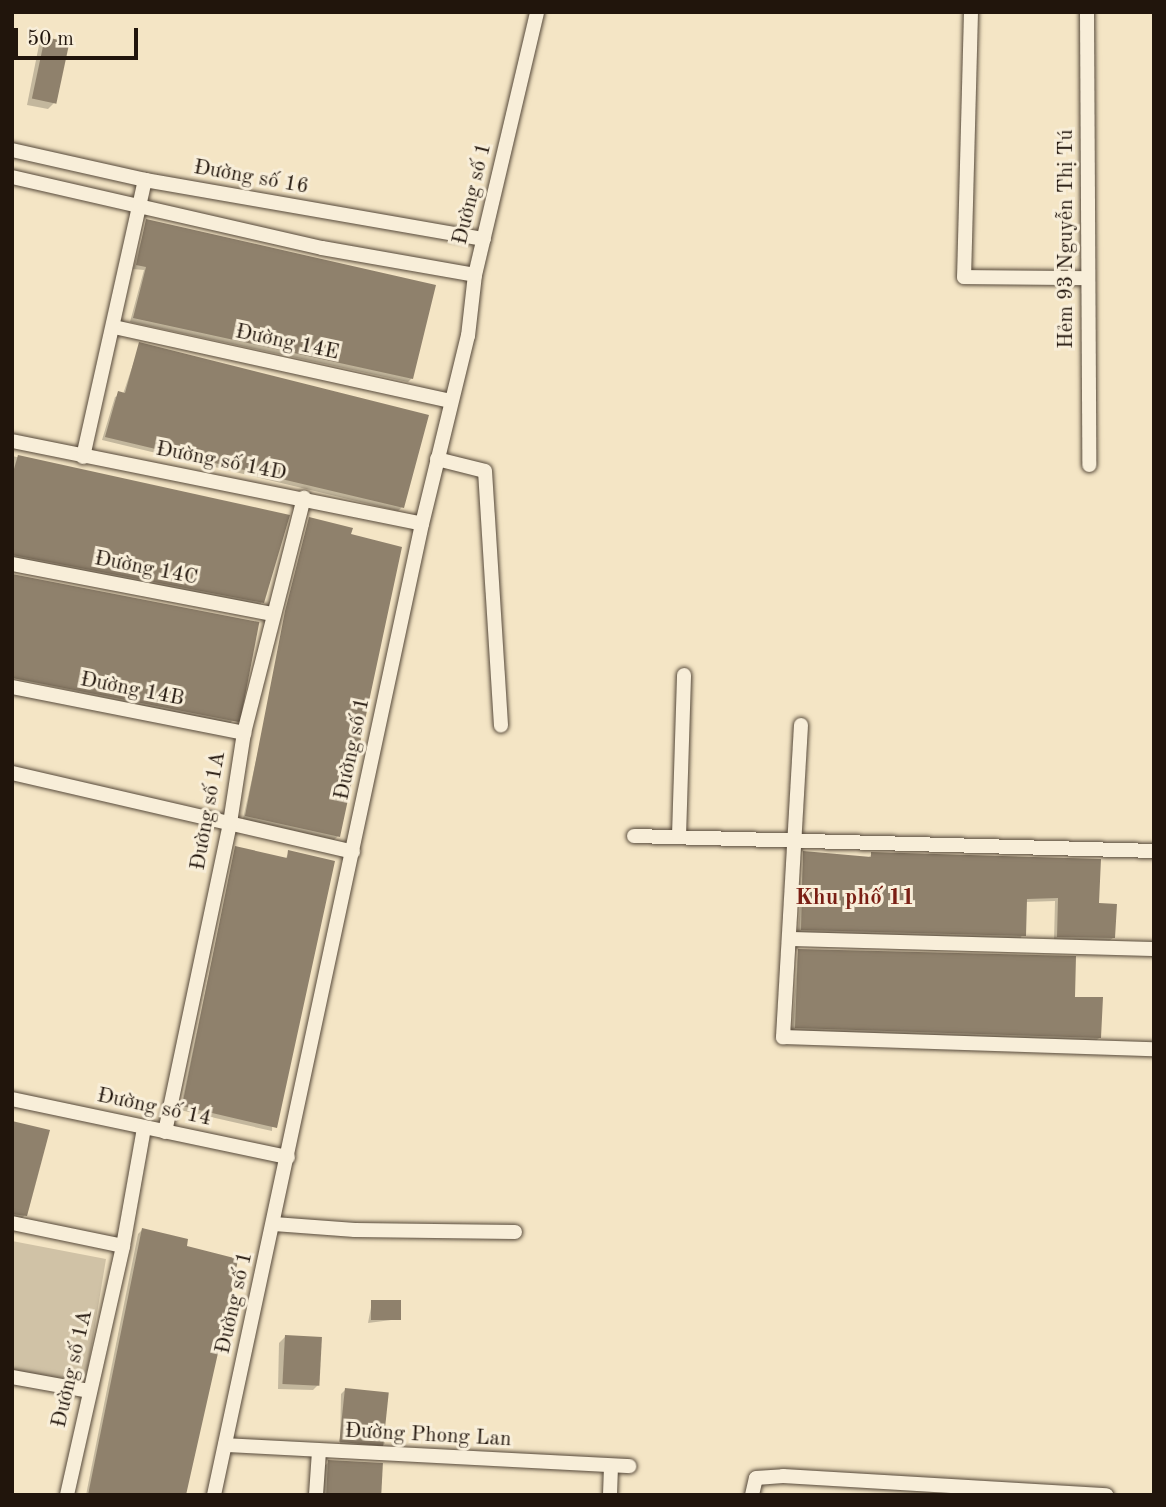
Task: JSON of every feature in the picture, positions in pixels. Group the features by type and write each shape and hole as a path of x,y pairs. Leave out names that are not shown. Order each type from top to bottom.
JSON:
{"street":[{"name":"Đường số 1","path":"214,1495 422,524 468,336 475,275 537,12"},
{"path":"971,12 964,278 1088,278"},
{"name":"Hẻm 93 Nguyễn Thị Tú","path":"1087,12 1089,464"},
{"name":"Đường số 16","path":"12,150 145,180 484,239"},
{"path":"12,177 322,248 475,275"},
{"path":"83,457 145,180"},
{"name":"Đường 14E","path":"114,327 450,401"},
{"name":"Đường số 14D","path":"12,441 422,524"},
{"path":"437,459 485,471 501,725"},
{"name":"Đường số 1A","path":"165,1132 230,823 244,733 271,614 304,498"},
{"name":"Đường 14C","path":"12,564 271,614"},
{"path":"679,836 684,675"},
{"name":"Đường 14B","path":"12,687 244,733"},
{"path":"801,725 783,1037 1154,1049"},
{"path":"12,773 353,852"},
{"path":"634,836 793,838 1154,851"},
{"path":"790,939 1154,949"},
{"name":"Đường số 14","path":"12,1099 288,1157"},
{"name":"Đường số 1A","path":"67,1495 123,1246 144,1128"},
{"path":"12,1223 123,1246"},
{"path":"274,1224 355,1230 515,1232"},
{"path":"12,1377 89,1391"},
{"name":"Đường Phong Lan","path":"225,1445 611,1468 629,1465"},
{"path":"316,1495 319,1451"},
{"path":"610,1495 611,1468"},
{"path":"752,1495 757,1478 783,1476 1106,1495"}],"shaded area":[{"path":"12,1241 106,1259 86,1380 72,1382 12,1371"}],"building":[{"path":"45,37 69,42 56,104 32,99"},
{"path":"146,219 436,285 413,379 133,318 146,267 136,265"},
{"path":"139,342 429,415 404,508 105,437 118,391 125,393"},
{"path":"18,455 290,515 264,603 12,555 12,476"},
{"path":"309,517 353,528 351,534 402,547 340,837 245,816 285,611"},
{"path":"12,574 259,622 240,722 12,678"},
{"path":"235,846 287,858 288,850 335,861 277,1128 182,1106"},
{"path":"803,851 871,857 871,852 1101,859 1099,903 1117,904 1115,938 1057,937 1058,898 1027,899 1026,936 801,930"},
{"path":"798,949 1076,956 1075,997 1103,997 1101,1038 795,1028"},
{"path":"12,1121 50,1130 27,1216 12,1214"},
{"path":"142,1228 188,1239 187,1246 238,1259 234,1282 186,1495 88,1495"},
{"path":"371,1300 401,1300 401,1320 371,1320"},
{"path":"285,1335 322,1337 319,1386 282,1384"},
{"path":"345,1388 389,1393 383,1446 339,1442"},
{"path":"328,1460 383,1463 381,1495 326,1495"}],"district":[{"name":"Khu phố 11","path":"855,898"}]}
